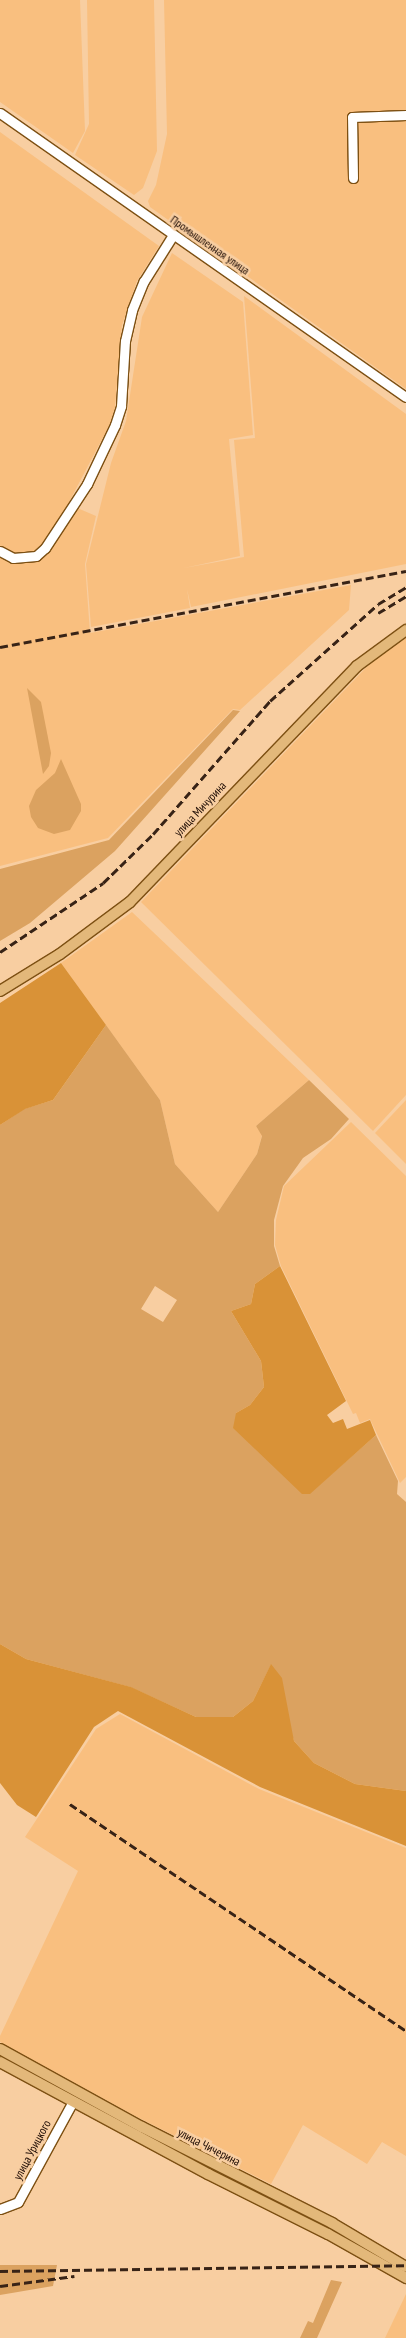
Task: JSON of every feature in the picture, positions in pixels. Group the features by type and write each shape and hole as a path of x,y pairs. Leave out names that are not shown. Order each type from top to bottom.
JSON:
{"main road":[{"name":"улица Мичурина","path":"0,991 60,954 130,902 366,657 406,630"},
{"name":"улица Чичерина","path":"0,2049 75,2097 208,2174 328,2234 406,2278"},
{"name":"улица Чичерина","path":"0,2062 332,2223 406,2267"}],"street":[{"name":"Промышленная улица","path":"0,113 406,397"},
{"path":"353,178 352,116 406,115"},
{"path":"0,551 13,558 36,556 45,548 87,484 116,425 120,406 125,341 132,310 144,281 173,235"},
{"name":"улица Урицкого","path":"0,2209 18,2202 75,2097"}],"shaded area":[{"path":"0,0 80,0 85,131 73,153 0,102"},
{"path":"87,0 154,0 157,151 143,188 134,195 75,155 89,124"},
{"path":"164,0 406,0 406,389 150,207 148,201 156,185 167,134"},
{"path":"0,132 159,246 137,281 122,325 115,407 110,424 68,504 96,516 85,564 90,633 351,585 349,610 240,710 233,709 108,838 0,866"},
{"path":"172,253 243,302 253,435 229,439 240,556 184,568 244,557 234,440 255,438 244,296 406,414 406,564 191,607 187,589 190,608 91,627 86,564 111,463 126,421 142,317"},
{"path":"406,635 406,1095 373,1131 141,902 383,650"},
{"path":"27,688 41,702 51,753 49,766 43,774"},
{"path":"233,710 240,711 115,851 30,923 0,941 0,869 109,840"},
{"path":"61,759 81,804 81,811 70,830 54,834 38,828 31,817 29,806 36,790 55,773"},
{"path":"132,912 309,1080 256,1126 262,1135 257,1154 218,1212 175,1164 160,1100 61,963"},
{"path":"61,963 106,1025 53,1100 25,1109 0,1125 0,1003"},
{"path":"106,1025 160,1100 175,1164 218,1212 257,1154 262,1136 256,1126 309,1080 349,1119 331,1139 303,1158 283,1186 274,1220 274,1246 280,1266 255,1284 251,1304 231,1311 261,1361 264,1387 250,1405 236,1413 310,1493 376,1435 398,1481 397,1494 406,1502 406,1791 355,1784 314,1763 294,1741 271,1665 253,1701 233,1717 196,1717 130,1687 26,1659 0,1644 0,1125 24,1109 53,1100","holes":["155,1286 177,1300 163,1322 141,1309"]},
{"path":"406,1100 406,1164 375,1133"},
{"path":"351,1122 406,1176 406,1477 400,1483 370,1419 360,1423 356,1413 353,1414 281,1266 275,1245 276,1220 284,1186"},
{"path":"280,1266 346,1401 327,1415 333,1423 343,1419 347,1429 370,1420 376,1435 310,1494 302,1494 233,1428 236,1413 250,1405 264,1387 261,1361 231,1311 251,1304 255,1284"},
{"path":"0,1644 26,1659 131,1687 196,1717 233,1717 253,1701 271,1664 282,1678 294,1741 314,1763 355,1784 406,1791 406,1846 260,1787 118,1711 94,1727 36,1817 17,1805 0,1783"},
{"path":"120,1714 259,1789 406,1848 406,2156 382,2142 367,2164 303,2125 271,2184 135,2116 0,2042 0,2036 78,1871 25,1837 96,1729"},
{"path":"0,2265 57,2265 53,2286 0,2295"},
{"path":"331,2280 342,2282 317,2338 300,2338 308,2321 313,2323"},
{"path":"406,2294 406,2338 385,2338"}],"railway":[{"path":"0,647 406,571"},
{"path":"0,952 103,883 153,834 270,701 378,604 406,587"},
{"path":"378,613 406,596"},
{"path":"70,1804 406,2031"},
{"path":"0,2271 406,2265"},
{"path":"0,2286 74,2276"}]}
